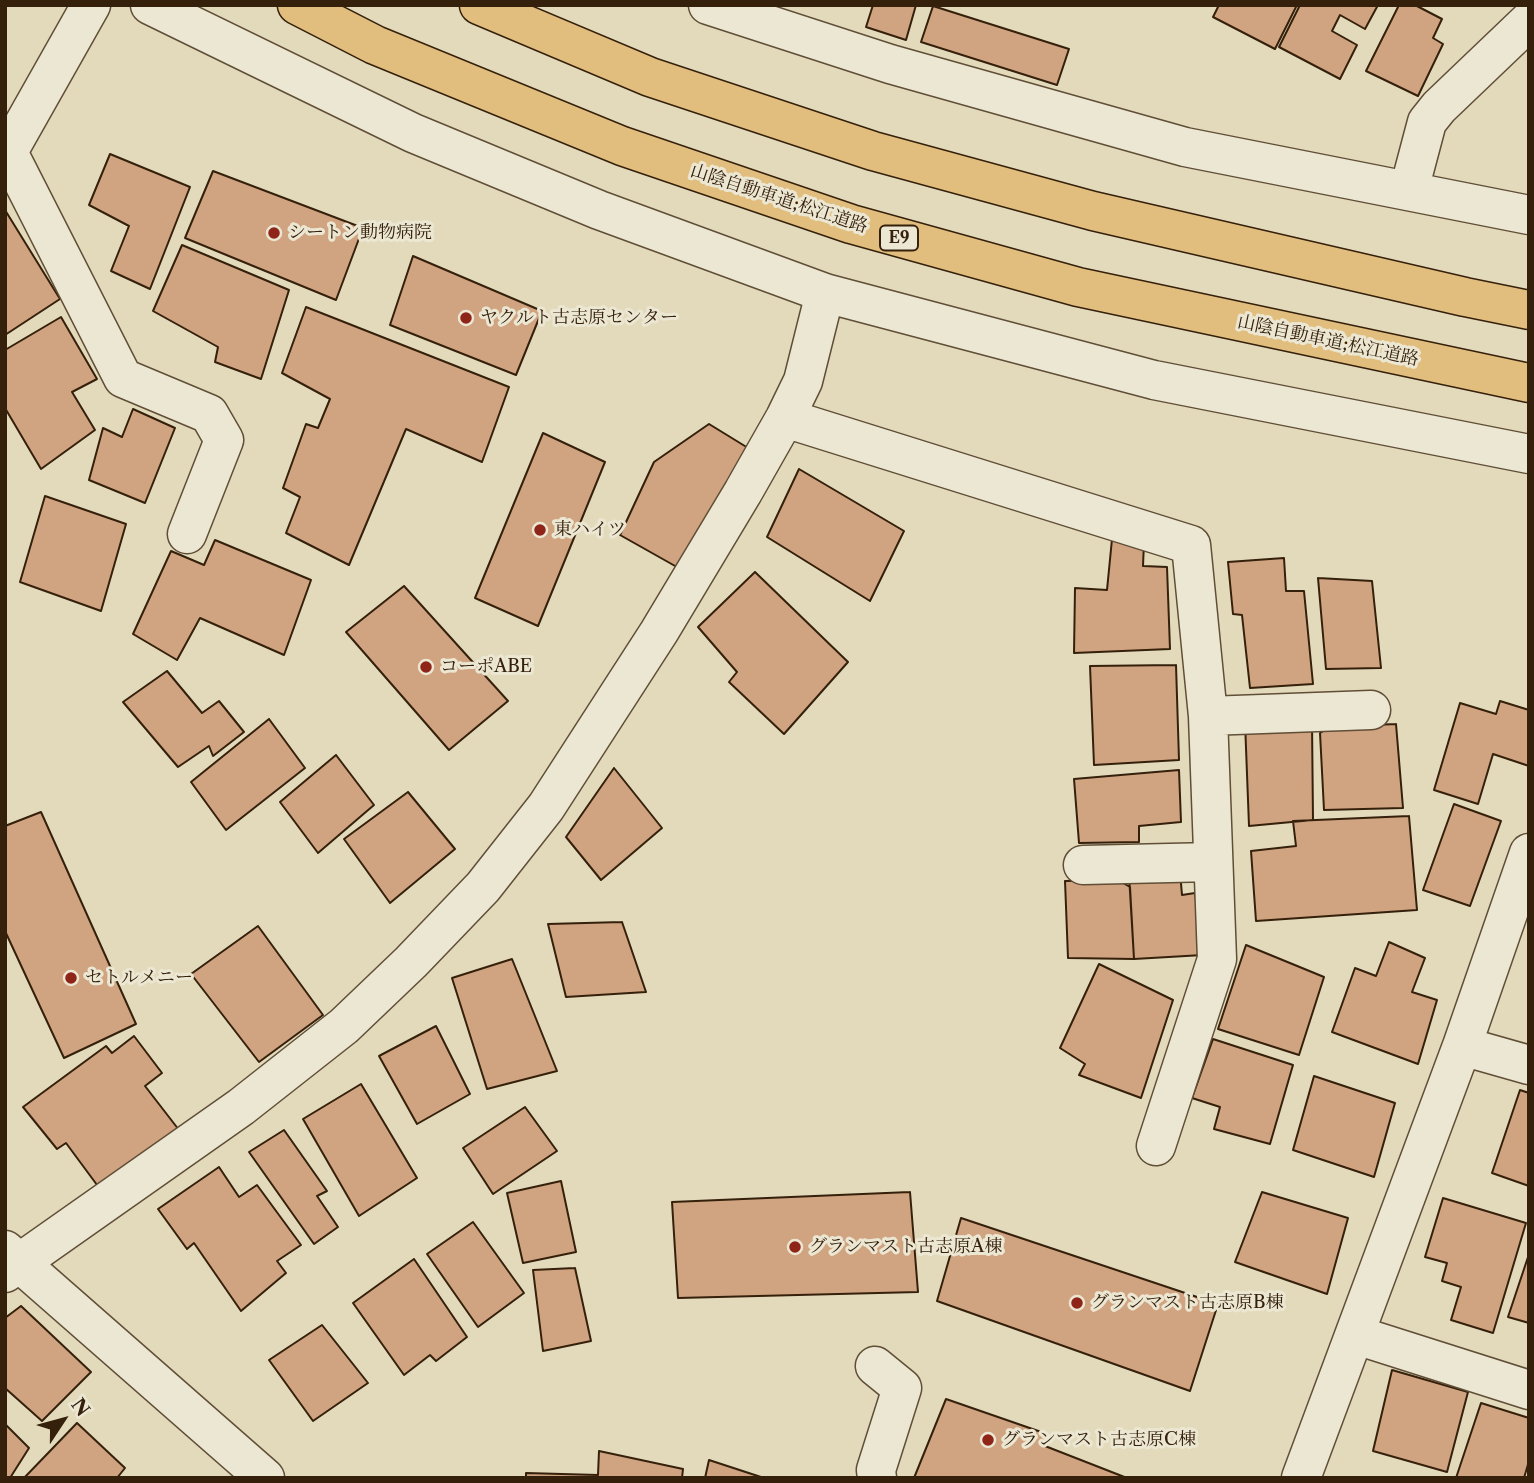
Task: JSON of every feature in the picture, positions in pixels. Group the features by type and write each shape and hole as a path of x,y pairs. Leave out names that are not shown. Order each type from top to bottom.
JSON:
{"highway":[{"name":"山陰自動車道;松江道路","path":"297,5 375,45 622,146 851,224 1078,287 1529,383"},
{"path":"479,5 650,77 873,151 1093,211 1529,310"}],"street":[{"path":"91,5 8,152 123,378 209,414 224,440 187,534"},
{"path":"150,5 413,133 599,210 825,293 1154,380 1529,454"},
{"path":"708,5 890,64 1185,147 1529,215"},
{"path":"1409,190 1427,122 1439,107 1529,21"},
{"path":"265,1478 10,1262 241,1107 344,1026 411,962 483,887 546,807 598,727 659,632 785,418 803,381 825,293"},
{"path":"785,418 1191,545 1208,716 1217,959 1156,1146"},
{"path":"1208,716 1371,710"},
{"path":"1301,1478 1462,1046 1529,852"},
{"path":"1083,864 1213,862"},
{"path":"1462,1046 1529,1065"},
{"path":"1356,1335 1529,1390"},
{"path":"875,1366 902,1388 876,1470 877,1478"}],"building":[{"path":"873,5 916,5 906,40 866,27"},
{"path":"1219,5 1297,5 1275,49 1213,17"},
{"path":"1300,5 1378,5 1365,29 1340,15 1332,31 1357,45 1340,79 1279,47"},
{"path":"1399,5 1415,5 1442,19 1433,38 1443,44 1418,96 1366,71"},
{"path":"933,6 1069,49 1057,85 921,42"},
{"path":"110,154 190,187 150,289 111,271 129,226 89,205"},
{"name":"シートン動物病院","path":"213,171 363,228 336,300 185,238"},
{"path":"5,210 60,299 5,335"},
{"path":"182,245 289,290 261,379 215,362 218,347 153,311"},
{"name":"ヤクルト古志原センター","path":"413,256 542,311 516,375 390,325"},
{"path":"306,307 509,387 482,462 406,429 349,565 286,533 300,497 283,488 306,424 318,428 330,399 282,373"},
{"path":"61,317 97,379 72,392 95,430 41,469 5,408 5,350"},
{"path":"133,409 175,428 145,503 89,480 103,428 122,437"},
{"path":"709,424 753,451 684,571 620,535 654,462"},
{"name":"東ハイツ","path":"543,433 605,462 538,626 475,598"},
{"path":"799,469 904,531 870,601 767,537"},
{"path":"45,496 126,524 101,611 20,582"},
{"path":"1112,539 1144,542 1143,566 1167,567 1170,649 1074,653 1075,588 1107,590"},
{"path":"215,540 311,580 284,655 200,618 177,660 133,634 171,551 204,565"},
{"path":"1284,558 1286,591 1304,591 1313,684 1250,688 1242,615 1233,614 1228,562"},
{"path":"755,572 848,662 784,734 729,682 737,672 698,627"},
{"path":"1318,578 1372,581 1381,668 1326,669"},
{"name":"コーポABE","path":"404,586 508,701 449,750 346,632"},
{"path":"1176,665 1179,760 1094,765 1090,666"},
{"path":"167,671 202,713 219,701 244,732 213,756 209,746 178,767 123,702"},
{"path":"1500,701 1529,710 1529,766 1493,754 1478,804 1434,790 1460,703 1496,714"},
{"path":"269,719 305,768 226,830 191,782"},
{"path":"1245,722 1312,722 1313,820 1249,826"},
{"path":"1396,724 1403,808 1324,810 1320,733 1330,727"},
{"path":"336,755 374,805 318,853 280,802"},
{"path":"614,768 662,828 601,880 566,837"},
{"path":"1179,770 1181,822 1139,826 1139,842 1079,843 1074,779"},
{"path":"408,792 455,849 390,903 344,839"},
{"path":"1454,804 1501,821 1470,906 1423,890"},
{"name":"セトルメニー","path":"41,812 136,1024 64,1058 5,931 5,826"},
{"path":"1409,816 1417,910 1256,921 1251,851 1296,846 1293,821"},
{"path":"1180,872 1182,895 1195,893 1203,955 1134,959 1129,875"},
{"path":"1118,880 1130,887 1134,959 1068,958 1065,881"},
{"path":"622,922 646,992 566,997 548,924"},
{"path":"258,926 323,1015 259,1062 191,974"},
{"path":"1389,942 1425,958 1412,992 1437,1000 1418,1064 1332,1032 1355,968 1376,976"},
{"path":"1246,945 1324,977 1299,1055 1218,1029"},
{"path":"512,959 557,1071 487,1089 452,978"},
{"path":"1099,964 1173,1000 1141,1098 1079,1075 1085,1064 1060,1048"},
{"path":"436,1026 470,1094 417,1124 379,1056"},
{"path":"134,1036 162,1073 145,1086 179,1130 100,1189 66,1143 57,1149 23,1107 106,1046 112,1053"},
{"path":"1213,1039 1293,1065 1270,1144 1214,1129 1220,1107 1192,1098"},
{"path":"1314,1076 1395,1103 1374,1177 1293,1150"},
{"path":"361,1084 417,1178 359,1216 303,1119"},
{"path":"1520,1090 1529,1093 1529,1186 1492,1173"},
{"path":"525,1107 557,1151 493,1194 463,1148"},
{"path":"284,1130 327,1191 317,1196 338,1227 314,1244 249,1152"},
{"path":"219,1167 239,1197 257,1185 301,1245 277,1261 286,1273 241,1311 194,1243 187,1249 158,1209"},
{"path":"561,1181 576,1252 523,1263 507,1193"},
{"name":"グランマスト古志原A棟","path":"910,1192 918,1292 678,1298 672,1202"},
{"path":"1262,1192 1348,1218 1327,1294 1235,1262"},
{"path":"1443,1198 1526,1223 1493,1333 1451,1320 1461,1287 1442,1281 1447,1263 1425,1257"},
{"name":"グランマスト古志原B棟","path":"961,1218 1218,1304 1190,1391 937,1301"},
{"path":"473,1222 524,1293 478,1327 427,1254"},
{"path":"1529,1254 1529,1323 1508,1317"},
{"path":"414,1259 467,1337 436,1361 430,1355 404,1375 353,1303"},
{"path":"575,1268 591,1341 543,1351 533,1270"},
{"path":"21,1306 91,1372 42,1421 5,1388 5,1318"},
{"path":"322,1325 368,1383 313,1421 269,1360"},
{"path":"1392,1370 1468,1392 1447,1472 1373,1451"},
{"name":"グランマスト古志原C棟","path":"946,1399 1047,1434 1045,1446 1127,1478 914,1478"},
{"path":"1481,1403 1529,1418 1529,1461 1524,1478 1456,1478"},
{"path":"77,1423 125,1468 117,1478 24,1478"},
{"path":"5,1424 29,1448 10,1478 5,1478"},
{"path":"599,1451 683,1469 682,1478 526,1478 526,1473 598,1475"},
{"path":"709,1460 764,1478 705,1478"}],"place":[{"name":"シートン動物病院","path":"274,233"},
{"name":"ヤクルト古志原センター","path":"466,318"},
{"name":"東ハイツ","path":"540,530"},
{"name":"コーポABE","path":"426,667"},
{"name":"セトルメニー","path":"71,978"},
{"name":"グランマスト古志原A棟","path":"795,1247"},
{"name":"グランマスト古志原B棟","path":"1077,1303"},
{"name":"グランマスト古志原C棟","path":"988,1440"}]}
